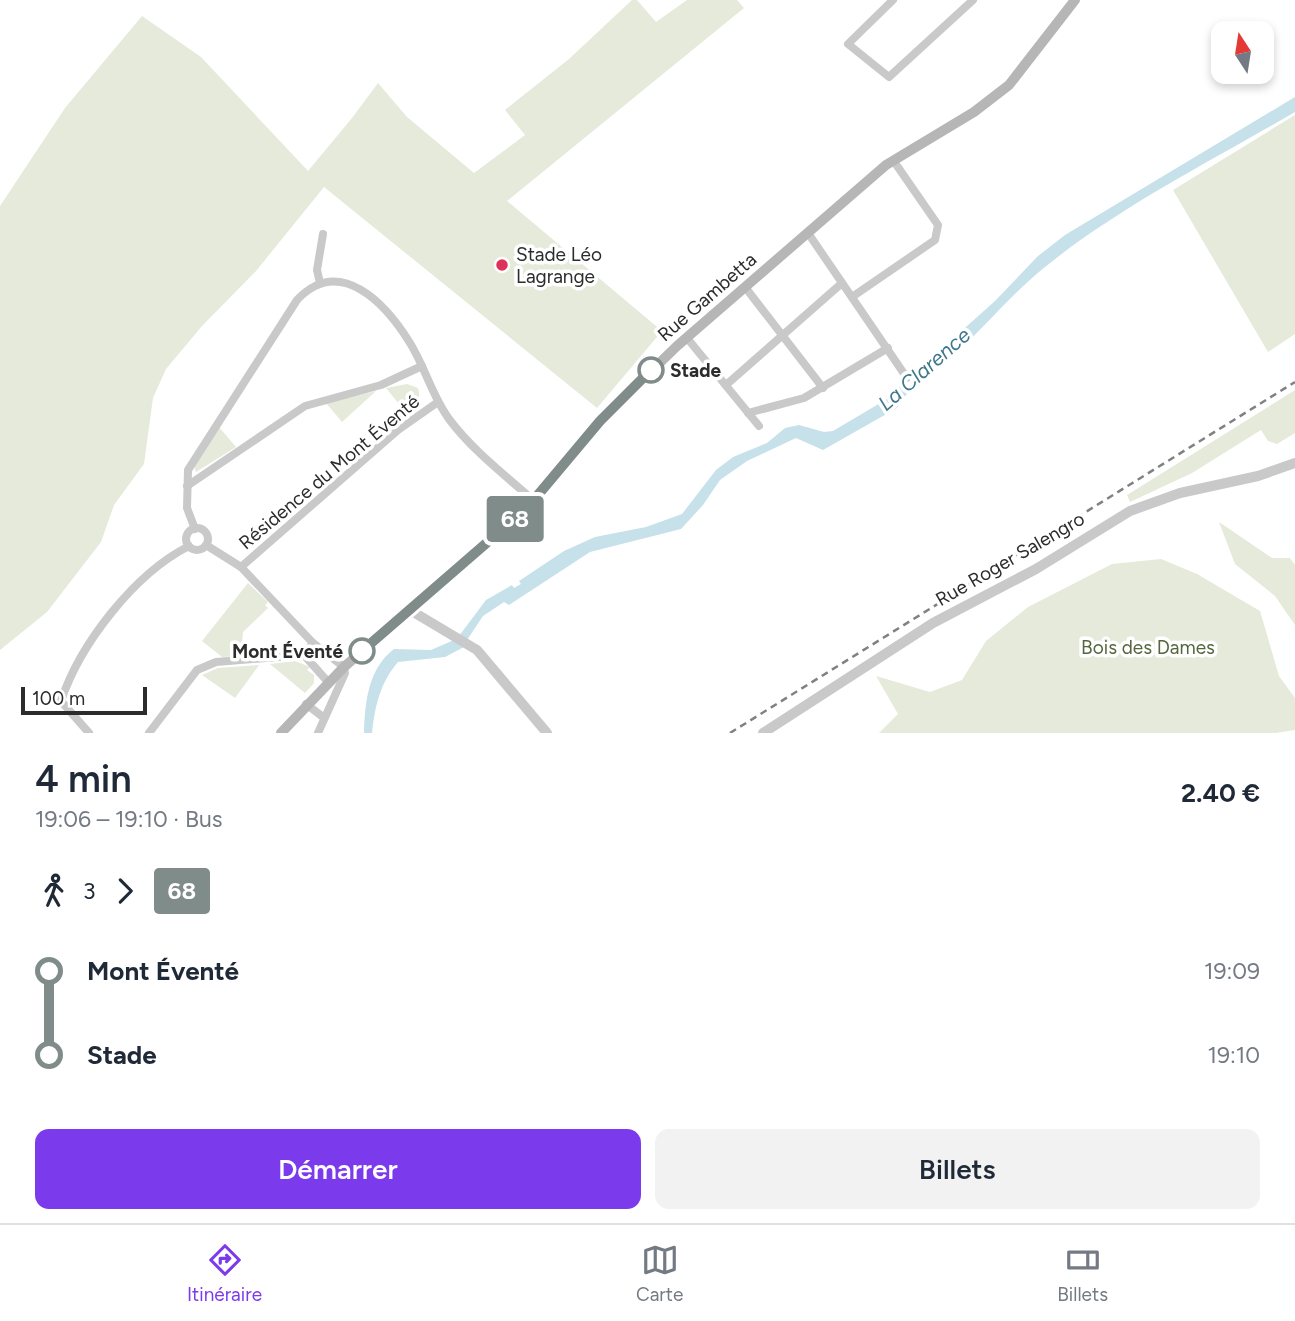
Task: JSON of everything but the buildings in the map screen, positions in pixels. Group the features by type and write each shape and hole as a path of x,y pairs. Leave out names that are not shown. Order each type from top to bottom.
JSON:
{"main road":[{"name":"Rue Gambetta","path":"281,733 344,667 534,501 611,410 687,338 893,160 993,99 1022,69 1075,0"}],"street":[{"path":"892,0 848,44 889,77 973,0"},
{"path":"852,297 935,240 938,225 893,160"},
{"path":"808,233 907,378"},
{"path":"189,546 198,550 206,545 206,533 195,529 187,508 188,470 282,320 306,290 320,283 317,270 323,234"},
{"name":"Résidence du Mont Éventé","path":"320,283 342,282 366,291 400,328 422,366 438,402 471,444 534,501"},
{"path":"726,385 842,283"},
{"path":"746,287 781,337 823,388"},
{"path":"687,338 759,426"},
{"path":"748,413 804,398 888,348"},
{"name":"Résidence du Mont Éventé","path":"187,486 305,406 382,385 422,366"},
{"name":"Résidence du Mont Éventé","path":"241,567 398,430 438,402"},
{"name":"Rue Roger Salengro","path":"763,733 933,623 1036,569 1130,512 1180,492 1258,475 1295,463"},
{"path":"189,546 187,536 195,529"},
{"name":"Résidence du Mont Éventé","path":"206,545 241,567 313,643 344,667"},
{"path":"89,733 61,701 101,625 139,584 189,546"},
{"path":"410,610 477,650 547,733"},
{"path":"149,733 197,670 216,662 304,655 313,643"},
{"path":"304,655 328,682"},
{"path":"318,733 345,673 344,667"},
{"path":"306,704 323,717"}],"green space":[{"path":"632,0 637,0 656,22 687,0 737,0 744,8 507,201 662,331 597,408 324,187 256,271 202,326 166,369 153,398 144,464 114,505 101,542 47,612 0,650 0,206 65,108 142,16 201,57 308,171 378,83 407,117 474,173 525,135 505,110 569,59"},
{"path":"1295,115 1295,334 1268,352 1173,190"},
{"path":"407,384 418,388 419,400 407,414 386,388"},
{"path":"1295,390 1295,433 1277,444 1268,441 1261,430 1192,473 1130,502 1127,495"},
{"path":"376,391 342,422 326,403"},
{"path":"219,427 236,447 196,472 194,466"},
{"path":"1219,522 1272,558 1290,558 1295,565 1295,625 1275,596 1235,564"},
{"name":"Bois des Dames","path":"1161,559 1197,574 1260,611 1279,676 1295,698 1295,730 1276,733 879,733 898,714 876,676 930,692 962,680 986,641 1028,607 1112,564"},
{"path":"248,583 268,602 265,605 268,608 243,632 241,656 222,657 202,641"},
{"path":"295,661 310,667 307,670 314,675 314,683 305,693 270,664"},
{"path":"259,665 235,698 202,675 218,668"}],"water":[{"name":"La Clarence","path":"1295,97 1295,112 1167,185 1074,245 1028,282 949,359 914,386 909,378 995,301 1038,256 1065,235"},
{"path":"905,381 910,389 897,408 823,450 796,438 747,461 720,480 703,505 681,529 590,552 509,605 504,602 483,616 467,640 459,636 486,600 512,585 514,588 521,584 519,581 564,551 595,537 646,527 682,514 716,470 733,457 767,443 785,428 799,425 824,432 833,431 887,399"},
{"path":"454,640 464,647 445,657 398,662 379,695 372,733 364,733 365,710 373,676 385,657 394,649 431,650"}],"railway":[{"path":"730,733 1295,382"}],"bus line":[{"name":"68","path":"362,651 527,508 600,421 651,370"}],"place":[{"name":"Stade Léo Lagrange","path":"502,265"},
{"name":"Stade","path":"651,370"},
{"name":"Mont Éventé","path":"362,651"}]}
